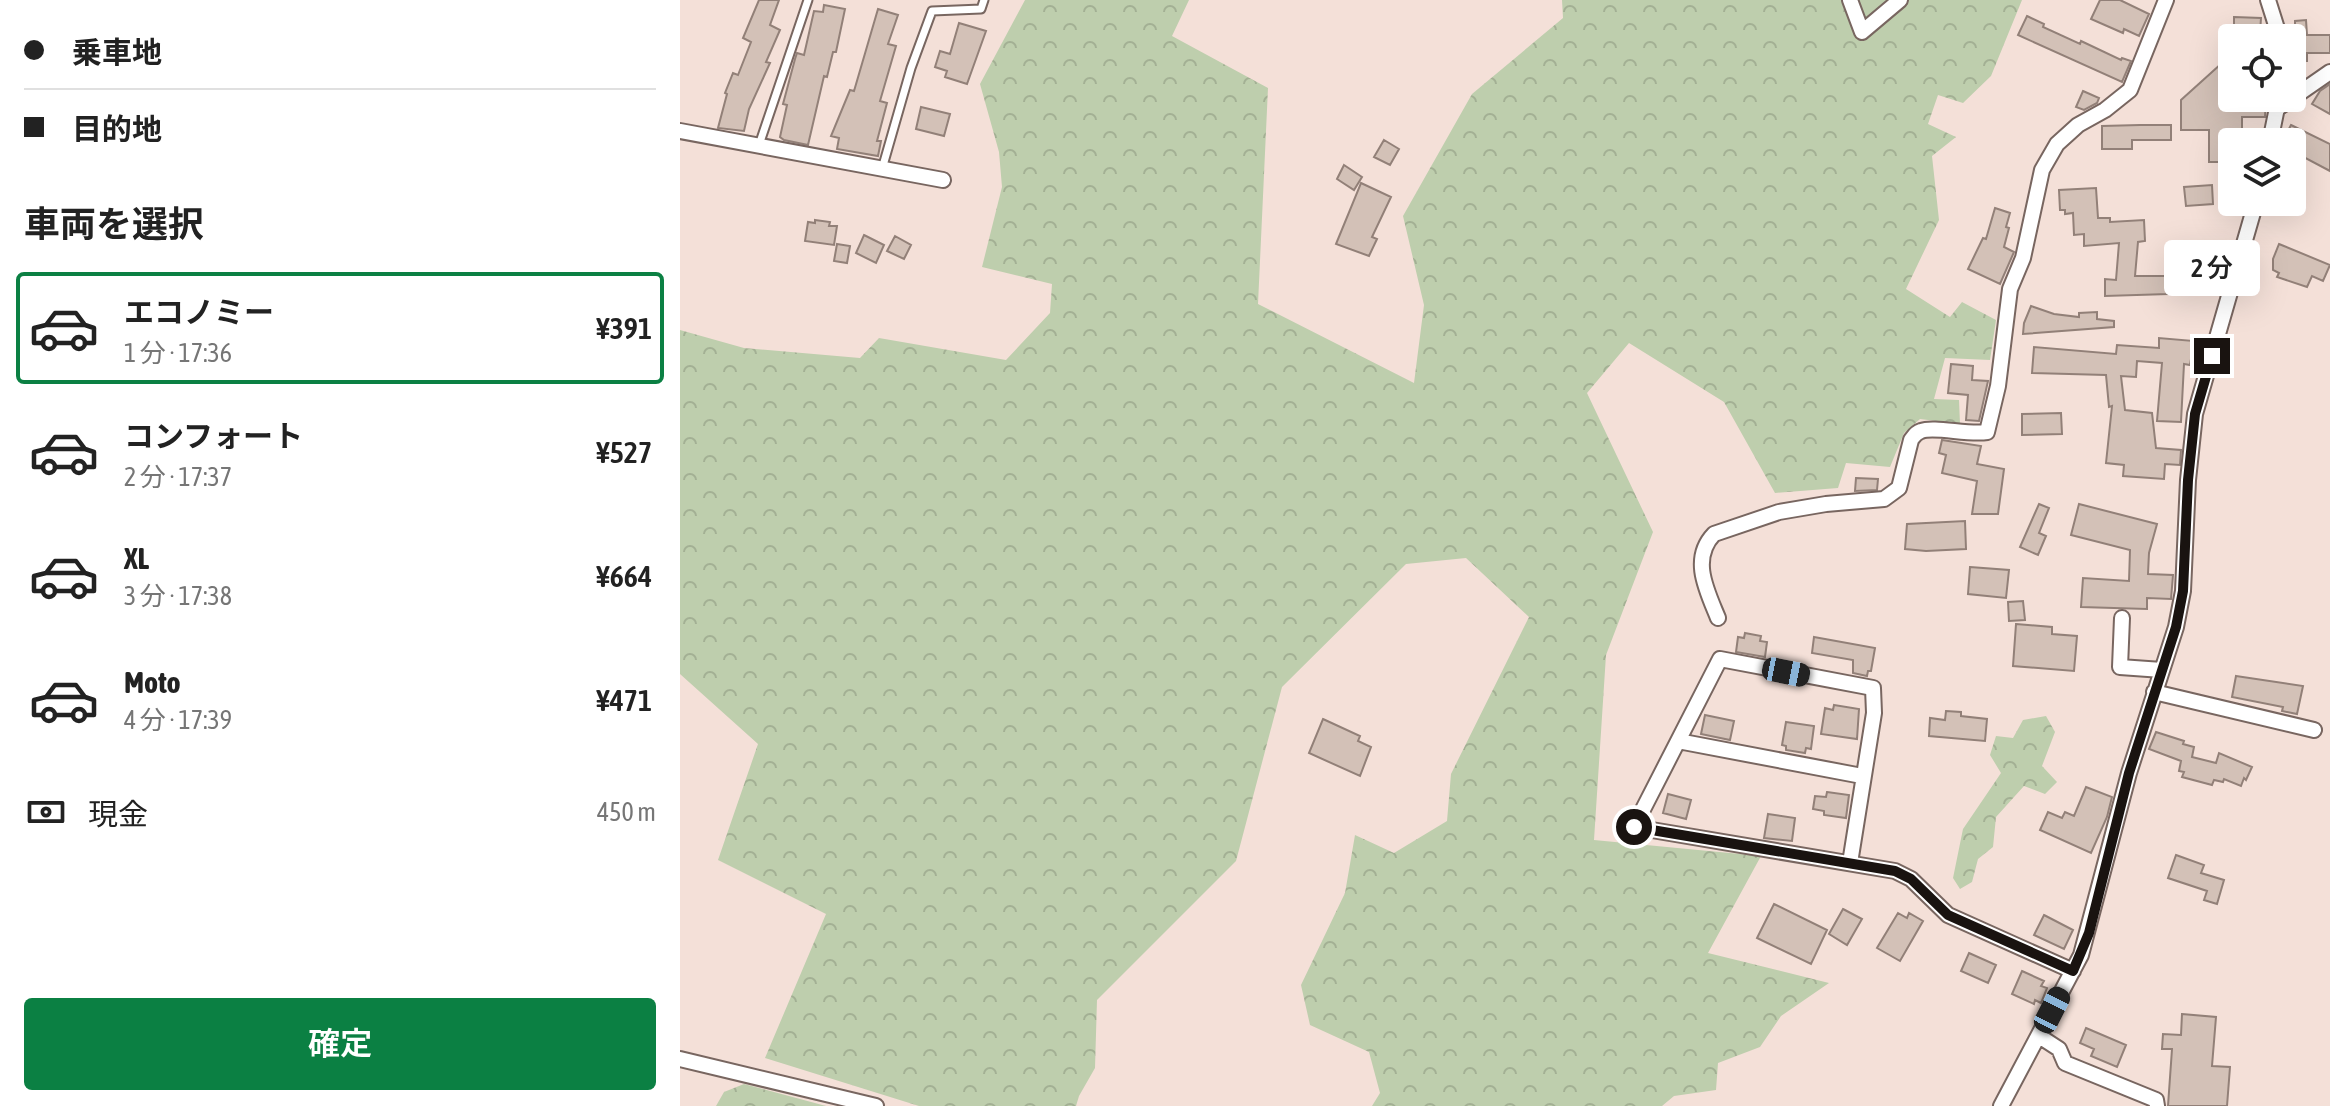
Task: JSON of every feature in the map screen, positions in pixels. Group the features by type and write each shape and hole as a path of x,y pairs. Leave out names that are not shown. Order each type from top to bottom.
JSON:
{"street":[{"path":"1850,0 1862,32 1900,0"},
{"path":"1718,618 1700,563 1707,542 1714,534 1779,512 1884,499 1899,488 1915,434 1928,430 1971,435 1987,432 1998,386 2010,289 2023,258 2042,170 2057,144 2078,125 2105,110 2130,90 2166,0"},
{"path":"2268,0 2276,24"},
{"path":"2306,86 2330,72"},
{"path":"680,131 943,180"},
{"path":"2006,1102 2089,933 2129,773 2183,591 2188,480 2195,414 2252,216"},
{"path":"2122,618 2120,667 2162,670"},
{"path":"1850,863 1874,713 1873,688 1720,659 1634,827 1895,871 1911,879 1948,915 2073,971"},
{"path":"2154,692 2314,730"},
{"path":"1678,741 1862,776"},
{"path":"2039,1036 2059,1049 2065,1063 2156,1100 2157,1106"},
{"path":"680,1059 876,1106"}],"lane":[{"path":"759,145 808,0"},
{"path":"882,169 911,68 932,11 981,9 984,0"}],"green space":[{"path":"1025,0 1189,0 1172,36 1268,88 1258,304 1414,383 1424,305 1403,216 1472,94 1563,18 1562,0 2022,0 1991,76 1963,103 1938,95 1928,124 1956,137 1932,156 1939,220 1906,289 1950,317 1962,302 1996,320 1990,360 1945,358 1934,399 1959,400 1960,424 1920,419 1904,433 1890,467 1846,463 1838,488 1775,493 1724,402 1629,343 1587,393 1653,532 1606,655 1594,840 1761,856 1708,953 1829,983 1781,1016 1760,1047 1718,1063 1716,1090 1674,1096 1662,1106 1372,1106 1380,1093 1369,1052 1310,1025 1301,985 1345,893 1355,835 1394,853 1447,821 1451,774 1529,617 1466,558 1406,564 1282,687 1236,861 1097,1000 1095,1068 1076,1106 919,1106 765,1058 826,914 718,860 758,744 680,674 680,330 744,348 860,358 879,338 1006,360 1050,313 1052,284 982,267 1002,187 999,152 980,84"},
{"path":"2046,716 2055,732 2042,766 2057,782 2045,794 2024,786 1996,817 1993,847 1978,859 1972,882 1960,889 1953,878 1963,829 2001,773 1990,755 1996,736 2013,738 2023,720"},
{"path":"744,1084 826,1106 716,1106 724,1092"}],"building":[{"path":"759,0 779,0 770,25 780,30 766,62 770,63 749,109 744,131 718,128 725,93 733,73 738,75 751,42 743,38"},
{"path":"2100,0 2120,0 2149,14 2139,36 2124,29 2123,33 2091,19"},
{"path":"824,5 845,9 836,52 833,52 827,77 824,76 808,145 780,137 787,105 783,104 797,53 804,55 814,11 823,12"},
{"path":"878,9 898,15 888,44 896,46 880,101 887,103 877,141 881,141 878,156 837,149 839,138 831,136 850,90 854,91"},
{"path":"2027,16 2080,44 2081,41 2121,60 2131,61 2122,82 2018,35"},
{"path":"2234,17 2261,18 2261,24 2234,24"},
{"path":"2306,20 2307,35 2330,35 2330,53 2307,53 2306,61 2306,24 2295,24 2295,21"},
{"path":"959,23 986,31 967,84 945,77 947,71 935,67 940,51 950,54"},
{"path":"2218,67 2218,112 2265,112 2265,117 2242,117 2242,128 2218,128 2218,162 2209,162 2209,130 2181,130 2181,100"},
{"path":"2330,84 2330,114 2312,104 2320,91"},
{"path":"2083,91 2099,98 2097,103 2084,110 2076,107"},
{"path":"921,107 950,114 944,136 916,129"},
{"path":"2171,125 2171,140 2132,140 2132,149 2102,149 2102,126"},
{"path":"2306,132 2330,144 2330,171 2306,158"},
{"path":"1384,140 1399,149 1390,165 1374,157"},
{"path":"1344,165 1362,177 1354,190 1337,179"},
{"path":"1361,183 1391,197 1372,237 1377,239 1369,256 1336,244"},
{"path":"2212,185 2213,204 2186,206 2184,187"},
{"path":"2096,188 2098,218 2110,218 2110,222 2144,220 2145,241 2138,242 2135,276 2168,276 2168,294 2105,296 2105,279 2116,280 2119,243 2084,246 2084,234 2074,235 2073,213 2065,214 2065,210 2060,210 2059,190"},
{"path":"1995,208 2010,213 2004,247 2014,252 2000,284 1968,269 1983,238 1986,239"},
{"path":"815,220 837,226 834,245 805,241 808,222 815,223"},
{"path":"864,235 884,245 876,263 856,253"},
{"path":"895,236 911,245 904,259 887,251"},
{"path":"2189,243 2201,243 2201,253 2224,252 2225,274 2188,275 2188,287 2172,287 2172,259 2189,259"},
{"path":"837,244 850,246 847,263 834,261"},
{"path":"2279,244 2330,265 2323,281 2312,276 2307,287 2277,277 2279,273 2273,270 2273,259"},
{"path":"2031,306 2054,314 2079,317 2079,313 2097,312 2097,319 2114,321 2114,327 2023,334"},
{"path":"2193,336 2207,337 2200,359 2191,359 2190,365 2184,364 2181,422 2157,421 2162,363 2137,361 2136,377 2121,376 2125,410 2152,413 2156,448 2181,450 2180,465 2165,464 2164,479 2123,476 2124,465 2106,463 2112,406 2109,407 2106,375 2032,373 2034,347 2116,354 2117,345 2159,348 2159,338 2193,341"},
{"path":"1951,364 1973,366 1972,380 1988,381 1979,421 1966,420 1968,395 1948,393"},
{"path":"2061,413 2062,434 2022,435 2022,414"},
{"path":"1942,440 1981,446 1977,464 2004,469 1998,514 1972,514 1977,481 1942,473 1946,455 1939,453"},
{"path":"1856,478 1878,479 1877,490 1855,491"},
{"path":"2039,504 2049,508 2039,533 2046,536 2038,555 2020,547"},
{"path":"2079,504 2157,524 2149,553 2148,574 2173,575 2171,599 2147,598 2147,609 2081,607 2083,578 2129,581 2130,550 2071,535"},
{"path":"1965,521 1966,549 1905,549 1907,524"},
{"path":"1970,567 2009,570 2006,598 1968,594"},
{"path":"2023,601 2025,620 2009,621 2008,602"},
{"path":"2016,624 2052,627 2052,634 2077,636 2074,671 2013,666"},
{"path":"1745,633 1761,636 1760,641 1767,642 1765,657 1736,652 1738,637 1744,638"},
{"path":"1814,637 1875,648 1871,671 1867,676 1853,673 1853,660 1812,653"},
{"path":"2236,676 2303,686 2297,714 2282,711 2283,707 2232,697"},
{"path":"1834,705 1859,709 1857,739 1821,734 1825,708 1833,710"},
{"path":"1946,711 1987,719 1985,741 1929,736 1930,718 1945,720"},
{"path":"1705,715 1734,721 1730,740 1701,734"},
{"path":"1323,719 1360,736 1358,741 1371,747 1360,776 1309,753"},
{"path":"1786,722 1814,726 1811,749 1806,748 1805,753 1786,750 1786,746 1782,745"},
{"path":"2156,732 2194,747 2192,757 2216,763 2219,753 2252,767 2241,786 2224,779 2223,782 2214,780 2212,785 2182,777 2184,772 2179,771 2181,761 2149,749"},
{"path":"2086,787 2112,797 2091,853 2040,830 2048,812 2062,818 2065,812 2074,816"},
{"path":"1827,792 1849,795 1846,818 1824,815 1824,811 1813,809 1815,796 1826,797"},
{"path":"1668,794 1691,800 1686,819 1663,813"},
{"path":"1768,814 1795,818 1792,841 1764,838"},
{"path":"2176,855 2204,865 2201,873 2224,880 2217,904 2204,900 2207,891 2168,878"},
{"path":"1774,904 1827,930 1811,964 1757,938"},
{"path":"1843,909 1862,919 1847,945 1829,934"},
{"path":"1898,913 1907,918 1909,913 1923,921 1900,961 1877,948"},
{"path":"2044,915 2073,930 2064,949 2034,935"},
{"path":"1969,953 1996,965 1988,983 1961,971"},
{"path":"2022,971 2044,981 2041,986 2047,988 2041,1003 2035,1000 2034,1004 2012,994"},
{"path":"2182,1014 2216,1017 2212,1066 2230,1067 2227,1106 2168,1106 2172,1049 2162,1049 2163,1034 2181,1035"},
{"path":"2086,1028 2126,1045 2117,1067 2091,1056 2094,1049 2080,1043"}],"route":[{"path":"1634,827 1895,871 1911,879 1948,915 2073,971 2089,933 2129,773 2176,627 2183,591 2188,480 2195,414 2212,356"}]}
